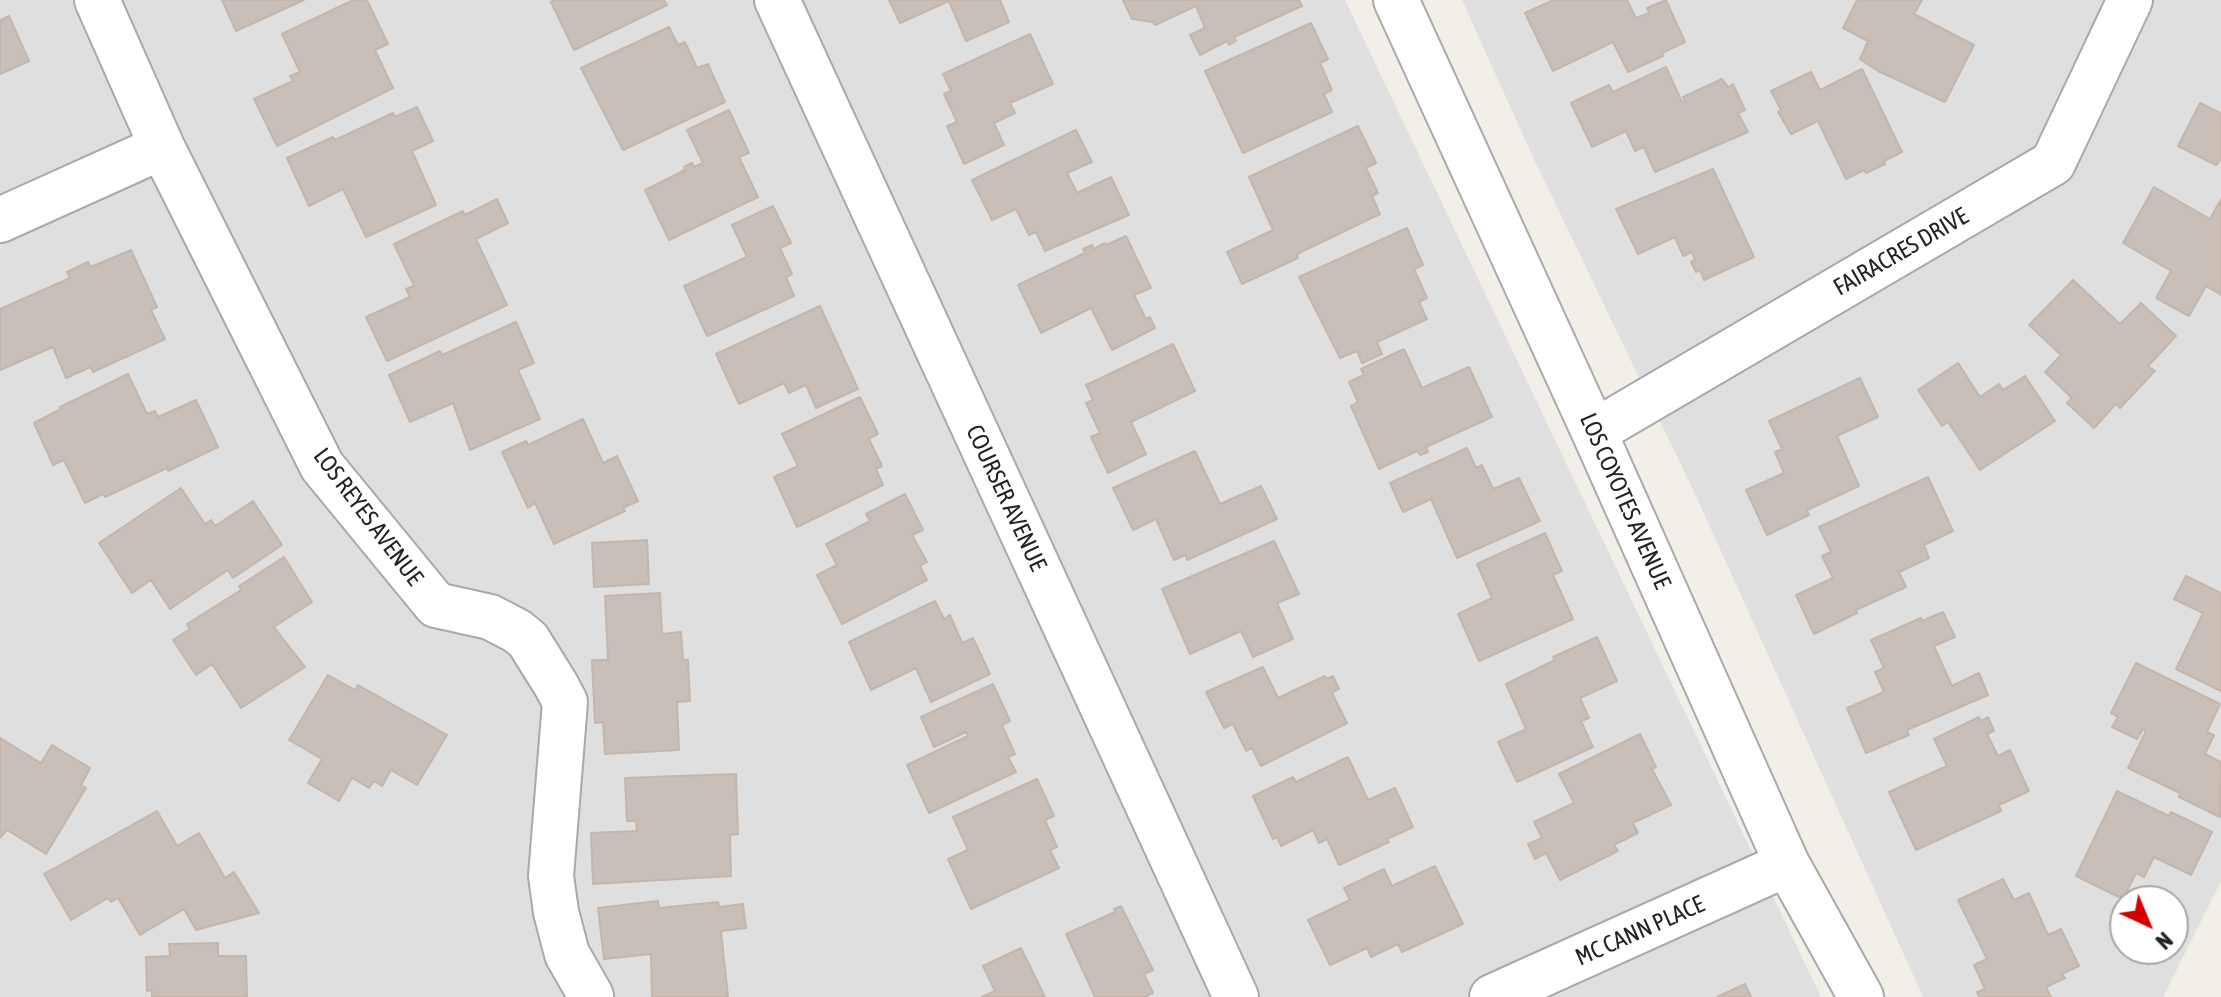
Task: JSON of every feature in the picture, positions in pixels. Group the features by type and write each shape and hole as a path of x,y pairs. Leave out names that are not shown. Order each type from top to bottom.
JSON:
{"street":[{"name":"LOS REYES AVENUE","path":"97,0 162,147 322,466 436,605 490,617 517,631 528,640 565,702 551,876 567,954 591,996"},
{"name":"COURSER AVENUE","path":"777,0 1236,997"},
{"name":"LOS COYOTES AVENUE","path":"1396,0 1787,864 1861,997"},
{"name":"FAIRACRES DRIVE","path":"1594,432 2053,163 2130,0"},
{"path":"0,220 162,147"},
{"name":"MC CANN PLACE","path":"1492,997 1787,864"}],"shaded area":[{"path":"0,0 1345,0 1821,997 0,997"},
{"path":"1462,0 2221,0 2221,881 2189,945 2189,885 2109,885 2109,965 2179,965 2163,997 1923,997 1696,496 1532,155"}],"building":[{"path":"222,0 304,0 236,31"},
{"path":"353,0 367,0 388,44 375,50 393,88 277,146 254,99 293,81 290,76 300,72 282,34"},
{"path":"664,0 667,5 574,50 551,2"},
{"path":"889,0 1000,0 1009,22 966,41 949,1 900,23"},
{"path":"1123,0 1299,0 1302,6 1234,37 1236,41 1229,45 1227,41 1200,55 1190,35 1205,28 1196,6 1155,25 1132,19"},
{"path":"1553,0 1627,0 1636,18 1649,13 1647,8 1666,0 1685,42 1628,72 1613,42 1553,71 1525,13"},
{"path":"1857,0 1922,0 1914,14 1974,45 1945,102 1878,71 1860,59 1868,41 1843,28"},
{"path":"9,16 29,61 0,74 0,20"},
{"path":"1311,23 1328,59 1320,63 1332,90 1324,94 1332,112 1243,153 1205,71"},
{"path":"669,27 678,45 685,42 697,68 708,64 725,102 623,150 581,68"},
{"path":"1030,34 1053,84 1010,103 1015,113 994,123 1004,145 964,164 947,126 957,122 944,94 951,91 943,74"},
{"path":"1666,67 1682,102 1685,101 1683,97 1722,79 1728,87 1733,84 1745,110 1738,113 1748,132 1655,172 1644,147 1635,151 1626,131 1592,147 1571,103 1609,85 1613,92"},
{"path":"1862,69 1902,152 1884,161 1885,164 1846,179 1818,121 1791,134 1778,112 1781,110 1771,91 1811,72 1820,90"},
{"path":"2200,103 2221,113 2221,159 2216,165 2178,146"},
{"path":"417,107 433,141 412,151 436,205 366,237 343,189 309,206 287,158 393,113 395,117"},
{"path":"729,110 749,153 739,157 758,197 669,240 645,190 685,170 684,167 692,163 694,167 703,163 687,130"},
{"path":"1358,126 1376,163 1366,168 1378,193 1372,196 1380,214 1242,284 1227,252 1273,230 1249,177"},
{"path":"1076,130 1092,162 1067,173 1077,193 1111,177 1129,215 1045,251 1036,232 1029,235 1016,209 992,220 972,180"},
{"path":"1713,169 1754,257 1704,280 1700,270 1696,272 1691,262 1695,260 1692,252 1683,256 1675,237 1638,254 1616,209"},
{"path":"2154,187 2210,219 2221,199 2221,295 2206,286 2189,316 2156,298 2171,271 2123,243"},
{"path":"497,199 508,223 476,239 507,305 387,361 366,317 410,297 406,289 414,286 394,244 463,211 465,215"},
{"path":"773,206 791,243 780,248 792,274 786,277 794,296 707,336 684,286 747,257 732,225"},
{"path":"1407,228 1423,265 1414,269 1427,298 1419,302 1427,319 1377,342 1382,354 1362,363 1357,351 1340,358 1299,277"},
{"path":"1126,236 1151,288 1134,295 1146,319 1150,317 1155,328 1112,350 1091,308 1041,333 1018,285 1085,253 1083,249 1092,245 1094,249"},
{"path":"131,250 157,307 151,310 165,339 93,372 91,367 66,378 53,347 0,370 0,309 70,278 67,272 88,262 91,267"},
{"path":"2073,280 2120,324 2141,303 2176,336 2148,366 2155,371 2120,408 2116,404 2094,428 2067,403 2072,398 2045,372 2061,355 2029,325"},
{"path":"820,306 858,389 816,408 806,385 789,393 784,383 739,404 716,354"},
{"path":"516,322 534,363 518,370 540,419 470,450 453,403 410,422 389,375 440,351 442,355"},
{"path":"1173,344 1195,391 1131,422 1146,454 1108,473 1091,437 1100,433 1086,403 1093,400 1086,385"},
{"path":"1404,349 1422,388 1469,367 1492,417 1426,447 1428,452 1420,455 1417,451 1379,469 1351,406 1358,402 1349,382 1364,375 1361,369"},
{"path":"1958,363 1980,397 1999,384 2003,390 2025,376 2055,421 1980,470 1948,422 1942,426 1918,390"},
{"path":"128,374 147,414 155,411 158,417 196,400 218,447 168,471 167,468 85,503 64,460 53,465 34,423"},
{"path":"1860,378 1878,417 1837,436 1859,486 1807,510 1809,515 1767,535 1746,490 1784,473 1775,452 1782,449 1769,421"},
{"path":"860,397 878,434 869,439 882,466 876,469 883,485 797,527 774,477 798,466 782,434"},
{"path":"583,419 603,463 617,456 638,501 623,508 625,511 554,544 535,503 528,508 502,452 526,441 528,445"},
{"path":"1467,448 1476,468 1482,465 1493,489 1519,478 1540,521 1457,558 1431,499 1403,512 1390,483"},
{"path":"1195,451 1220,504 1261,486 1277,519 1187,560 1185,555 1174,560 1156,519 1133,530 1113,488"},
{"path":"1928,477 1953,531 1924,545 1929,558 1899,572 1906,587 1814,634 1796,595 1833,578 1822,556 1831,552 1819,527"},
{"path":"181,488 205,524 211,520 215,526 253,501 282,545 233,578 228,570 170,609 151,580 132,593 99,543"},
{"path":"905,494 923,530 912,535 927,562 920,566 927,580 842,624 817,575 837,565 826,544 870,521 866,514"},
{"path":"1545,533 1562,571 1553,575 1573,619 1479,661 1458,614 1492,598 1477,564"},
{"path":"647,540 649,584 594,587 592,543"},
{"path":"1274,541 1299,594 1277,603 1293,639 1253,657 1241,631 1190,654 1162,589"},
{"path":"284,557 312,602 274,627 305,667 241,708 212,664 196,675 173,640 190,629 187,624 241,590 239,586"},
{"path":"2186,576 2221,593 2221,691 2176,669 2203,613 2174,599"},
{"path":"660,593 662,634 681,632 683,660 688,660 690,701 677,702 679,750 605,754 603,722 595,723 592,660 608,660 605,596"},
{"path":"935,601 944,619 950,615 962,643 973,638 990,674 931,702 916,668 871,690 849,642"},
{"path":"1943,612 1955,637 1934,646 1952,686 1979,673 1988,695 1907,730 1909,735 1866,753 1847,708 1884,692 1875,672 1884,668 1871,640"},
{"path":"1597,637 1617,681 1580,698 1589,718 1581,721 1593,747 1517,782 1498,742 1526,729 1506,684 1555,660 1553,657"},
{"path":"2136,663 2220,704 2207,732 2214,735 2205,754 2221,762 2220,817 2128,768 2146,731 2143,729 2137,739 2112,727 2118,717 2111,713"},
{"path":"1263,667 1278,698 1325,676 1327,679 1333,676 1339,689 1332,693 1347,723 1261,766 1252,748 1246,751 1233,724 1224,728 1206,692"},
{"path":"328,675 355,690 358,685 447,735 417,785 391,770 382,786 374,781 369,788 352,778 339,801 308,783 322,759 289,740"},
{"path":"993,684 1010,721 1002,725 1015,754 1008,757 1016,772 929,813 907,765 968,736 966,732 934,747 921,717"},
{"path":"1979,717 1981,721 1988,717 1994,731 1987,734 1998,756 2010,750 2029,791 1999,805 2001,811 1916,850 1889,792 1947,766 1934,739"},
{"path":"1640,734 1656,767 1652,769 1671,805 1633,823 1638,833 1614,845 1618,851 1560,880 1546,853 1535,859 1528,844 1542,838 1534,822 1574,803 1559,774"},
{"path":"0,738 41,763 52,745 90,768 81,785 86,788 46,854 7,830 0,838"},
{"path":"1348,757 1368,800 1395,788 1413,827 1339,865 1327,839 1319,843 1313,830 1281,846 1277,837 1273,839 1253,796 1293,777 1296,782"},
{"path":"736,774 738,834 730,835 731,876 593,884 591,833 637,831 636,821 627,821 625,778"},
{"path":"1037,779 1054,816 1045,820 1057,847 1050,850 1059,868 971,909 948,859 968,850 953,817"},
{"path":"2117,791 2212,832 2191,875 2154,857 2144,877 2136,873 2130,885 2109,885 2109,892 2076,876"},
{"path":"157,811 177,846 199,833 225,878 234,872 259,913 196,930 184,909 140,935 118,898 111,902 108,898 71,920 44,874"},
{"path":"1435,866 1463,924 1402,952 1398,944 1371,957 1367,948 1330,965 1308,920 1350,900 1344,888 1384,869 1392,886"},
{"path":"2003,879 2014,900 2029,893 2048,935 2061,929 2079,966 2062,974 2065,978 2046,987 2051,997 1979,997 1977,992 1985,989 1974,965 1987,959 1958,900"},
{"path":"658,901 659,908 718,902 719,907 743,904 746,928 721,931 728,997 652,997 651,954 604,959 598,908"},
{"path":"1121,906 1153,970 1144,974 1153,993 1144,997 1095,997 1066,934 1115,912 1114,909"},
{"path":"218,943 218,956 246,956 247,997 152,997 152,990 147,991 146,957 170,956 169,944"},
{"path":"1021,948 1045,997 982,997 995,991 983,966"},
{"path":"1745,984 1751,997 1717,997"}]}
